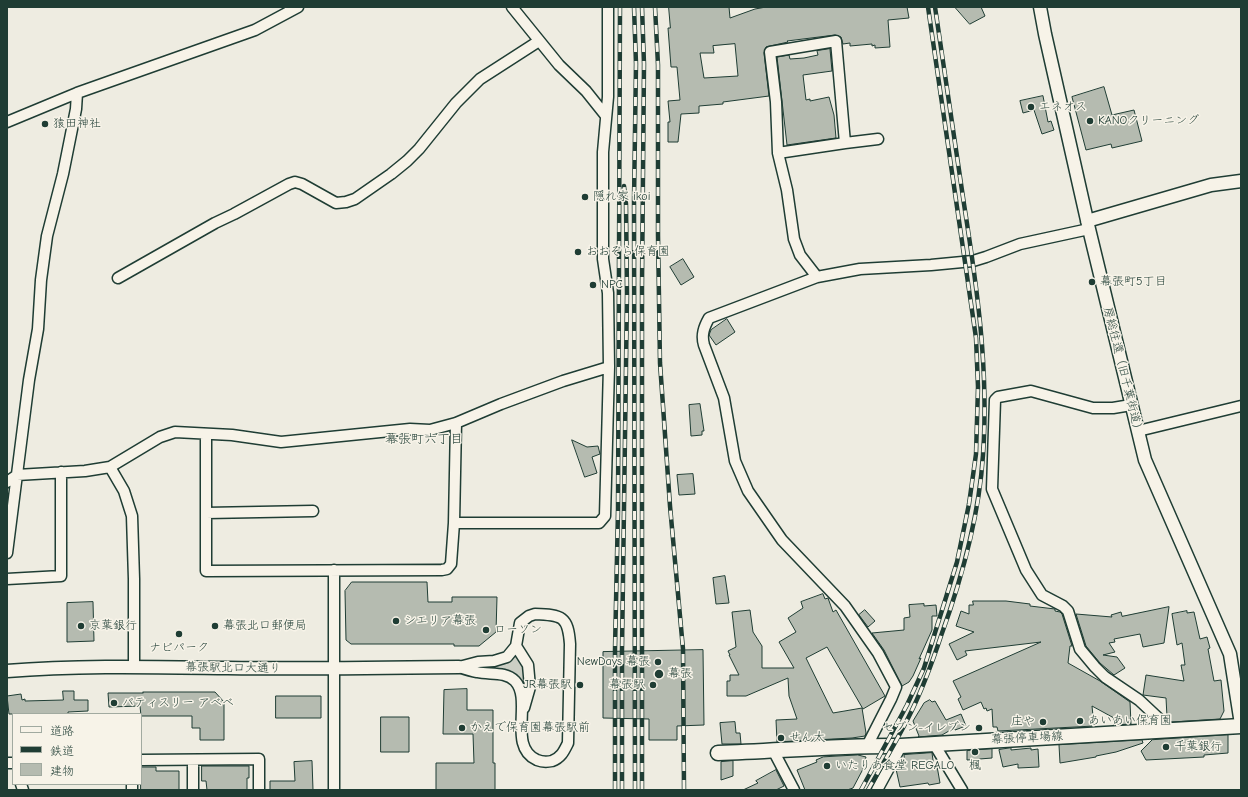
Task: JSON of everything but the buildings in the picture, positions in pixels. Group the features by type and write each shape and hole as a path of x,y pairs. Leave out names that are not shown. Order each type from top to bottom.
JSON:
{"main road":[{"name":"幕張停車場線","path":"718,753 774,752 866,746 901,746 1241,725"}],"street":[{"path":"7,122 77,93 255,30 298,7"},
{"path":"512,7 559,65 586,90 606,116"},
{"path":"454,523 599,523 605,516 609,366 608,293 603,259 603,152 608,97 608,7"},
{"name":"房総往還（旧千葉街道）","path":"1040,7 1088,225 1145,460 1230,654 1241,725"},
{"path":"118,278 215,223 292,183 297,182 305,185 336,203 355,199 407,161 419,149 456,103 480,79 539,40"},
{"path":"817,277 800,255 794,239 787,190 778,153 776,102 770,52 836,41 845,143"},
{"path":"7,554 29,380 38,329 41,280 47,236 63,174 76,109 77,93"},
{"path":"778,153 878,139"},
{"path":"866,746 896,687 878,653 845,606 790,550 771,526 748,491 735,461 724,398 702,338 709,318 817,277 860,269 931,266 973,261 1020,244 1088,225 1211,185 1241,181"},
{"path":"7,482 17,475 85,471 110,467 160,437 175,432 232,435 281,442 410,429 430,430 456,424 501,404 609,366"},
{"path":"1131,405 1113,408 1093,408 1032,391 998,396 995,400 992,489 1026,570 1042,595 1063,606 1068,611 1080,649 1094,667 1105,677 1139,700 1170,729"},
{"path":"1138,431 1241,406"},
{"path":"206,434 206,571 445,570 451,564 454,523 456,424"},
{"path":"110,467 124,491 132,516 134,667"},
{"path":"7,579 61,576 61,472"},
{"path":"206,513 313,511"},
{"path":"334,570 334,790"},
{"path":"535,614 554,614 561,618 569,630 570,644 569,732 568,743 560,757 553,761 546,762 540,761 529,754 522,739 521,696 516,682 503,674 478,672 459,667 478,662 500,660 507,657 516,646 520,623 529,616 535,614"},
{"path":"516,646 528,665 530,686 522,714"},
{"name":"幕張駅北口大通り","path":"7,671 134,667 334,669 459,667"},
{"path":"934,744 962,790"},
{"path":"878,790 901,746"},
{"path":"774,752 794,790"},
{"path":"142,760 259,759 259,790"},
{"path":"193,760 193,790"}],"shaded area":[{"path":"513,655 520,660 523,667 524,684 522,686 475,669 476,665 500,664"}],"railway":[{"path":"615,790 615,649 618,510 620,7"},
{"path":"634,7 636,64 634,200 635,790"},
{"path":"642,7 644,64 642,284 642,790"},
{"path":"655,7 658,65 660,363 670,506 683,649 684,790"},
{"path":"861,790 907,705 924,668 957,562 969,504 976,454 978,387 976,338 928,7"},
{"path":"868,790 903,729 917,699 932,663 949,614 968,547 978,501 983,455 984,392 981,329 969,235 935,7"},
{"path":"622,790 622,650 627,294 626,204 624,186"}],"place":[{"name":"エネオス","path":"1031,107"},
{"name":"KANOクリーニング","path":"1090,121"},
{"name":"猿田神社","path":"45,124"},
{"name":"隠れ家 ikoi","path":"585,197"},
{"name":"おおぞら保育園","path":"578,252"},
{"name":"幕張町5丁目","path":"1092,282"},
{"name":"NPC","path":"593,285"},
{"name":"シエリア幕張","path":"396,621"},
{"name":"京葉銀行","path":"81,626"},
{"name":"幕張北口郵便局","path":"215,626"},
{"name":"ローソン","path":"486,630"},
{"name":"ナビパーク","path":"179,634"},
{"name":"NewDays 幕張","path":"658,662"},
{"name":"幕張","path":"659,674"},
{"name":"JR幕張駅","path":"580,685"},
{"name":"幕張駅","path":"653,685"},
{"name":"パティスリー アベベ","path":"114,703"},
{"name":"あいあい保育園","path":"1080,721"},
{"name":"庄や","path":"1043,722"},
{"name":"かえで保育園幕張駅前","path":"462,728"},
{"name":"セブン-イレブン","path":"979,728"},
{"name":"せん太","path":"781,738"},
{"name":"千葉銀行","path":"1166,747"},
{"name":"楓","path":"975,752"},
{"name":"いたりあ食堂 REGALO","path":"827,766"}],"district":[{"name":"幕張町六丁目","path":"424,439"}]}
